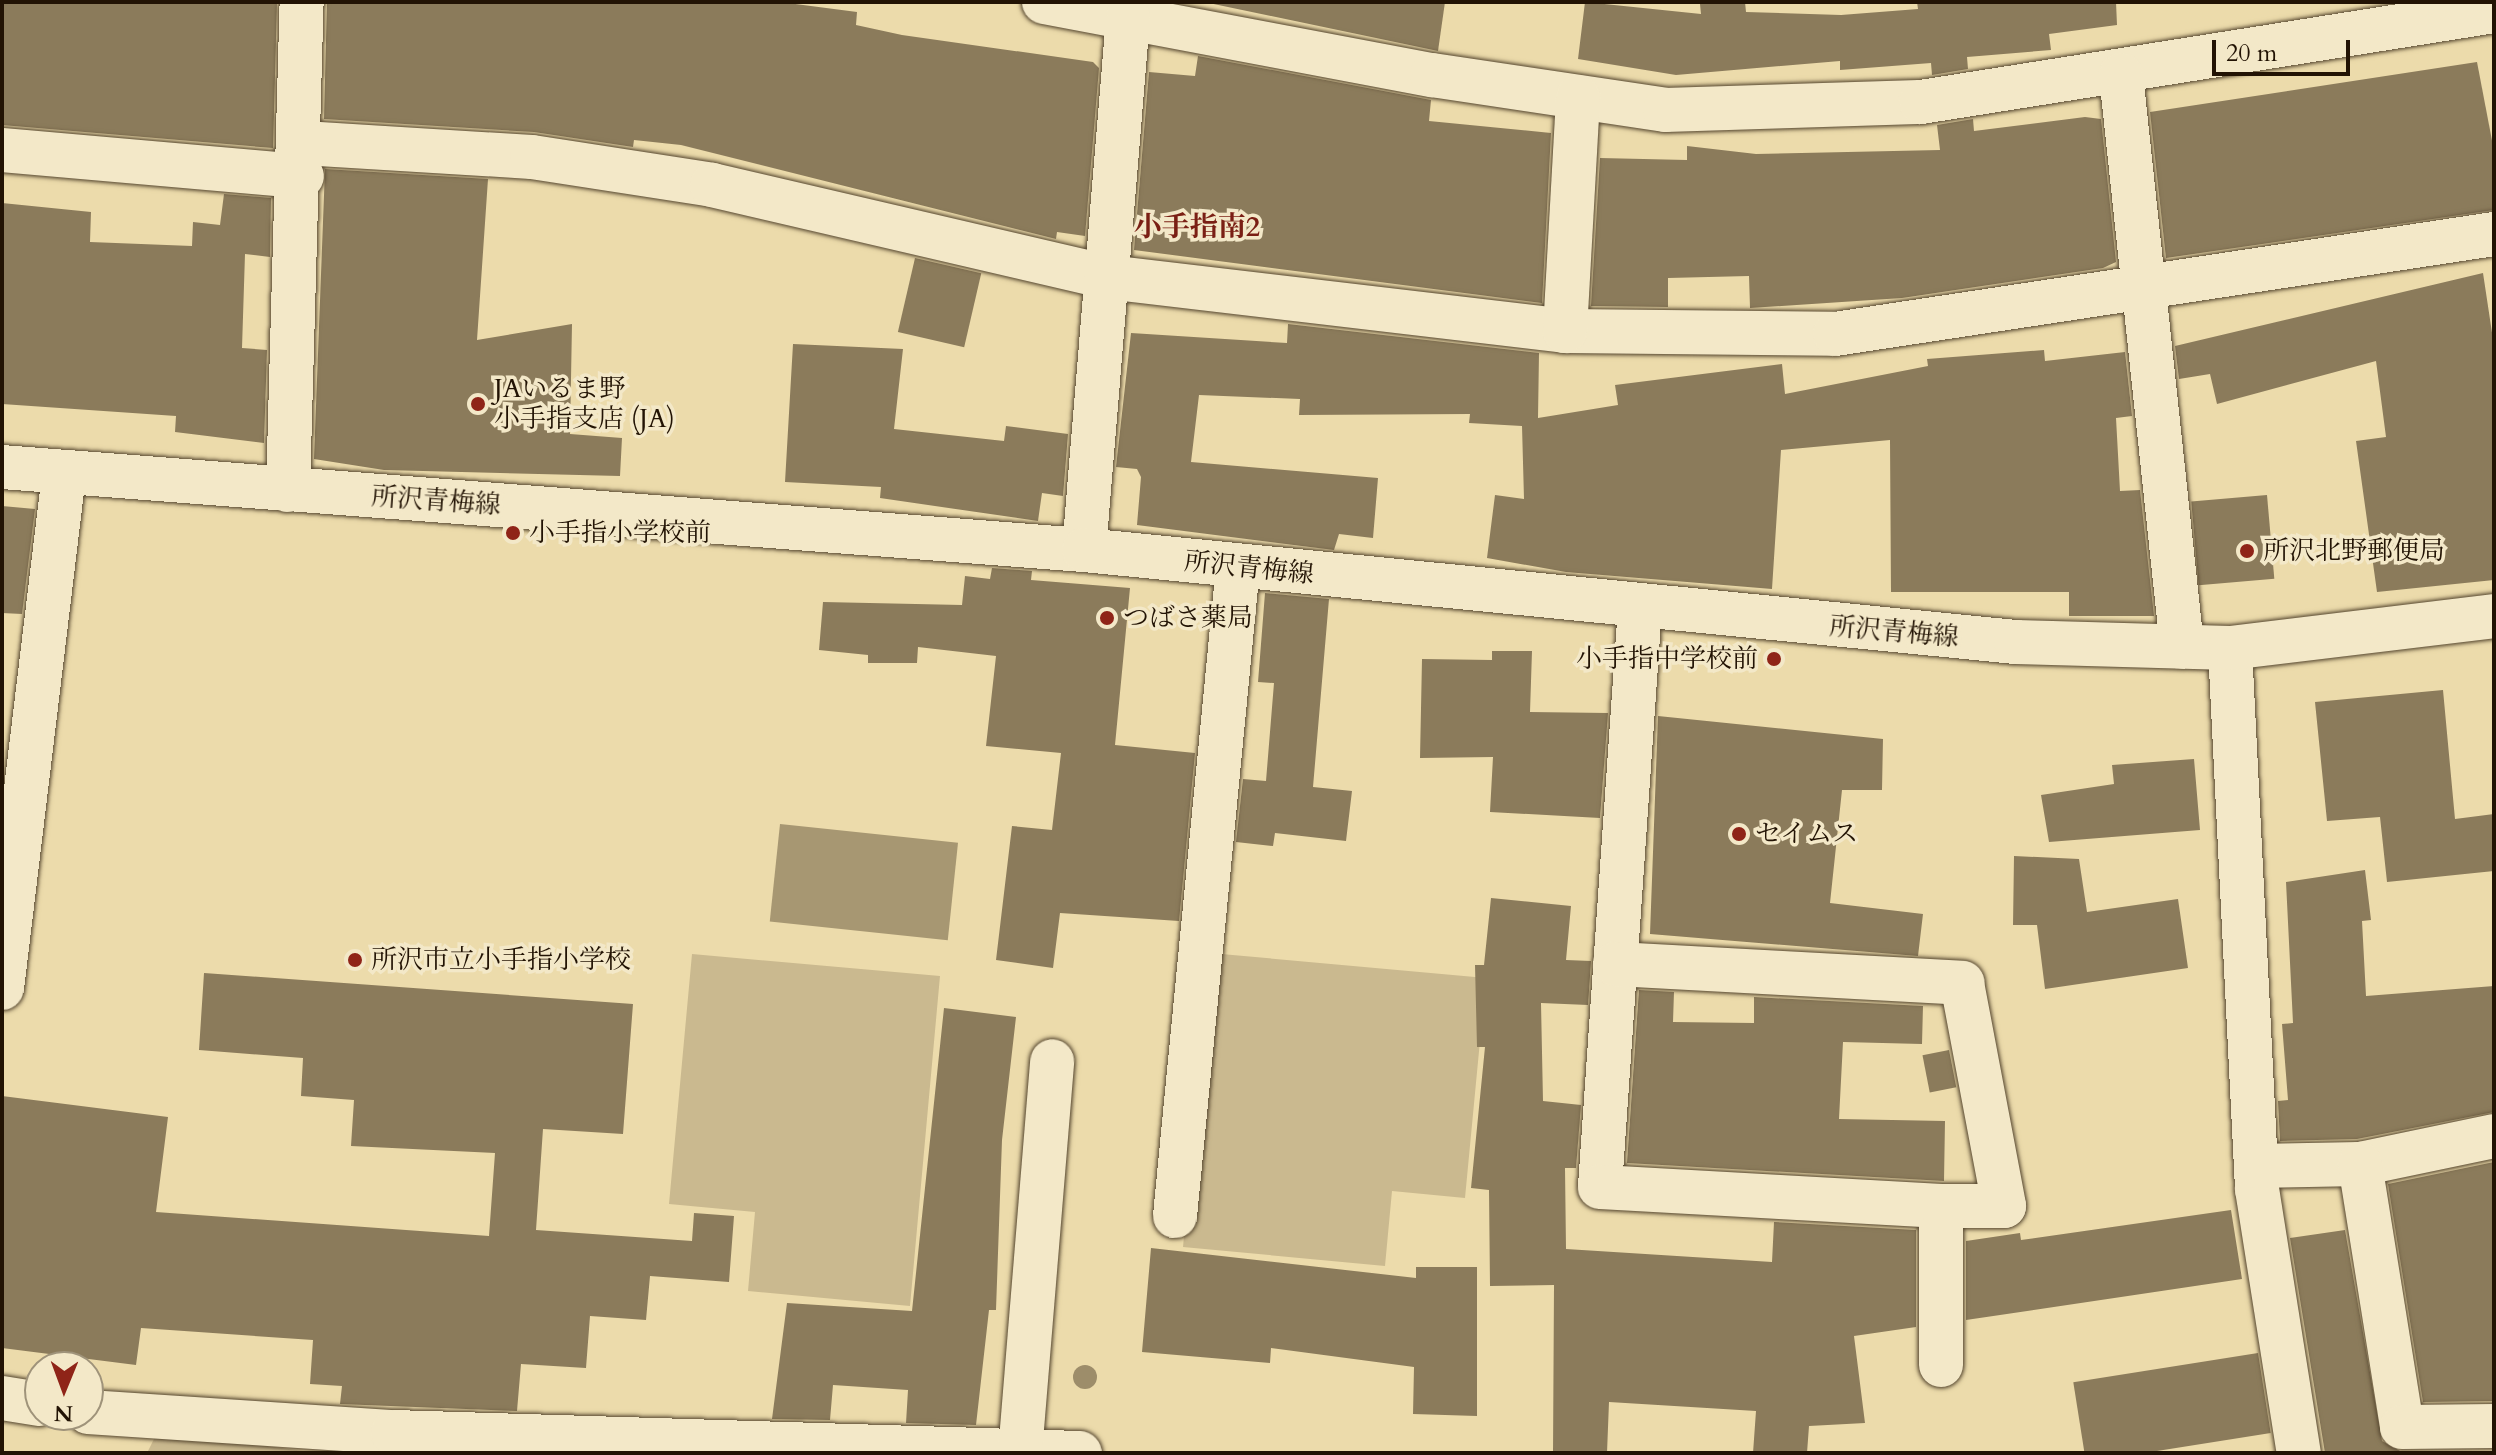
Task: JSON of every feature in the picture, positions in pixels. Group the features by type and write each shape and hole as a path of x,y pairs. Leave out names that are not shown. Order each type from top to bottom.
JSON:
{"street":[{"path":"288,490 303,160 302,2"},
{"path":"1044,2 1665,110 1921,102 2121,75 2338,18 2494,11"},
{"path":"1084,550 1128,18"},
{"path":"2121,75 2182,647"},
{"path":"1565,331 1578,97"},
{"path":"2,150 303,160 532,157 712,185 1107,277 1565,331 1835,334 2144,290 2494,234"},
{"name":"所沢青梅線","path":"2,467 1084,550 2016,642 2230,648 2494,616"},
{"path":"2,988 64,474"},
{"path":"1175,1216 1238,567"},
{"path":"1615,964 1962,983 2004,1206 1941,1206 1600,1187 1615,964 1640,607"},
{"path":"2230,648 2256,1166 2299,1453"},
{"path":"1020,1450 1052,1061"},
{"path":"2256,1166 2360,1164 2494,1136"},
{"path":"2360,1164 2402,1427 2494,1426"},
{"path":"1941,1206 1941,1365"},
{"path":"2,1398 24,1401"},
{"path":"104,1420 141,1437 1080,1453"}],"shaded area":[{"path":"780,824 958,843 948,940 770,921"},
{"path":"1210,953 1486,978 1465,1198 1392,1191 1385,1266 1183,1247"},
{"path":"692,954 940,976 910,1306 748,1291 755,1212 669,1204"},
{"path":"158,1431 318,1453 147,1453"}],"building":[{"path":"2,2 277,2 273,148 2,125"},
{"path":"327,2 780,2 857,12 856,25 902,35 1093,62 1099,68 1085,236 1057,232 1056,239 681,145 634,140 633,147 534,132 324,119"},
{"path":"1204,2 1445,2 1438,51"},
{"path":"1585,2 1701,14 1700,4 1745,2 1746,12 1841,15 1918,9 1917,2 2116,2 2117,25 2049,34 2051,50 1967,57 1968,69 1932,75 1931,63 1840,70 1840,61 1676,75 1578,59"},
{"path":"1198,56 1431,100 1429,121 1551,133 1542,303 1134,250 1149,72 1195,76"},
{"path":"2477,62 2494,151 2494,210 2166,258 2150,112"},
{"path":"2085,117 2101,119 2116,262 2103,268 1902,298 1750,308 1749,276 1668,278 1668,307 1591,306 1600,158 1687,160 1687,146 1756,154 1940,150 1937,125 1973,119 1974,131"},
{"path":"325,169 488,179 477,340 572,324 570,434 622,438 620,476 384,470 314,459"},
{"path":"224,194 271,198 270,257 245,254 242,348 267,350 264,443 175,432 176,416 2,404 2,203 91,212 90,242 192,246 193,222 220,225"},
{"path":"915,258 981,273 964,347 898,332"},
{"path":"2483,273 2494,346 2494,580 2377,592 2356,441 2386,437 2376,361 2217,404 2210,374 2179,379 2175,346"},
{"path":"1288,324 1539,353 1538,418 1618,405 1615,385 1782,364 1785,394 1928,366 1927,359 2044,350 2045,361 2125,352 2132,416 2116,418 2120,491 2140,490 2154,616 2069,616 2069,592 1891,592 1890,440 1781,450 1772,589 1566,572 1487,558 1495,495 1524,499 1522,426 1469,423 1470,414 1299,415 1300,399 1199,395 1191,462 1378,478 1373,538 1339,534 1334,550 1137,525 1141,477 1137,469 1116,467 1131,333 1287,343"},
{"path":"793,344 903,349 894,429 1004,441 1006,426 1068,434 1063,496 1042,493 1038,521 880,498 881,487 785,482"},
{"path":"2267,495 2274,579 2199,585 2191,502"},
{"path":"2,506 35,509 22,614 2,613"},
{"path":"992,568 1032,571 1031,580 1130,588 1115,745 1195,753 1179,921 1060,913 1053,968 996,960 1012,826 1052,830 1061,753 986,746 996,656 918,647 917,663 868,663 868,655 819,650 823,602 962,605 965,576 990,579"},
{"path":"1265,593 1329,599 1313,787 1352,791 1346,841 1275,833 1273,846 1236,842 1243,779 1266,781 1274,683 1258,682"},
{"path":"1492,651 1532,651 1530,712 1608,713 1600,818 1490,812 1493,757 1420,758 1422,659 1492,660"},
{"path":"2443,690 2455,819 2494,814 2494,871 2387,882 2380,817 2327,821 2315,702"},
{"name":"セイムス","path":"1658,716 1883,739 1882,790 1842,790 1830,903 1923,914 1918,956 1650,934"},
{"path":"2194,759 2200,830 2049,842 2041,795 2114,784 2112,765"},
{"path":"2014,856 2079,859 2087,912 2178,899 2188,968 2045,989 2037,925 2013,925"},
{"path":"2365,870 2371,920 2362,921 2366,996 2494,986 2494,1112 2357,1139 2280,1141 2278,1101 2288,1100 2282,1024 2293,1023 2286,882"},
{"path":"1491,898 1571,906 1566,960 1591,961 1588,1005 1541,1003 1543,1101 1581,1105 1576,1168 1565,1168 1566,1249 1772,1262 1774,1222 1916,1230 1916,1327 1854,1336 1865,1423 1809,1426 1807,1453 1753,1453 1756,1411 1609,1402 1607,1453 1553,1453 1554,1285 1490,1286 1489,1190 1471,1188 1485,1047 1477,1047 1475,965 1484,965"},
{"path":"204,973 633,1004 623,1134 543,1129 536,1230 692,1241 694,1213 734,1216 729,1282 650,1276 646,1320 590,1316 586,1368 521,1364 517,1411 340,1404 342,1386 310,1384 313,1340 141,1328 136,1365 104,1361 104,1351 2,1348 2,1096 168,1117 156,1212 489,1236 495,1153 351,1146 354,1100 301,1096 303,1058 199,1050"},
{"path":"1639,990 1674,992 1673,1022 1754,1023 1754,997 1923,1006 1922,1044 1843,1042 1839,1119 1945,1121 1944,1181 1627,1163"},
{"path":"944,1008 1016,1017 1002,1140 996,1310 989,1310 976,1425 906,1423 908,1390 833,1385 830,1420 772,1419 787,1303 912,1311"},
{"path":"1949,1050 1956,1087 1930,1092 1922,1055"},
{"path":"2494,1162 2494,1401 2423,1402 2388,1184"},
{"path":"2231,1210 2242,1279 1966,1320 1966,1241 2020,1233 2021,1240"},
{"path":"2345,1230 2382,1441 2402,1452 2494,1453 2325,1453 2290,1238"},
{"path":"1151,1248 1416,1278 1416,1267 1477,1267 1477,1416 1413,1414 1414,1367 1271,1348 1270,1363 1142,1352"},
{"path":"2258,1353 2271,1433 2144,1453 2085,1453 2073,1382"}],"place":[{"name":"JAいるま野 小手指支店 (JA)","path":"478,404"},
{"name":"小手指小学校前","path":"513,533"},
{"name":"所沢北野郵便局","path":"2247,551"},
{"name":"つばさ薬局","path":"1107,618"},
{"name":"小手指中学校前","path":"1774,659"},
{"name":"セイムス","path":"1739,834"},
{"name":"所沢市立小手指小学校","path":"355,960"}],"district":[{"name":"小手指南2","path":"1197,227"}]}
